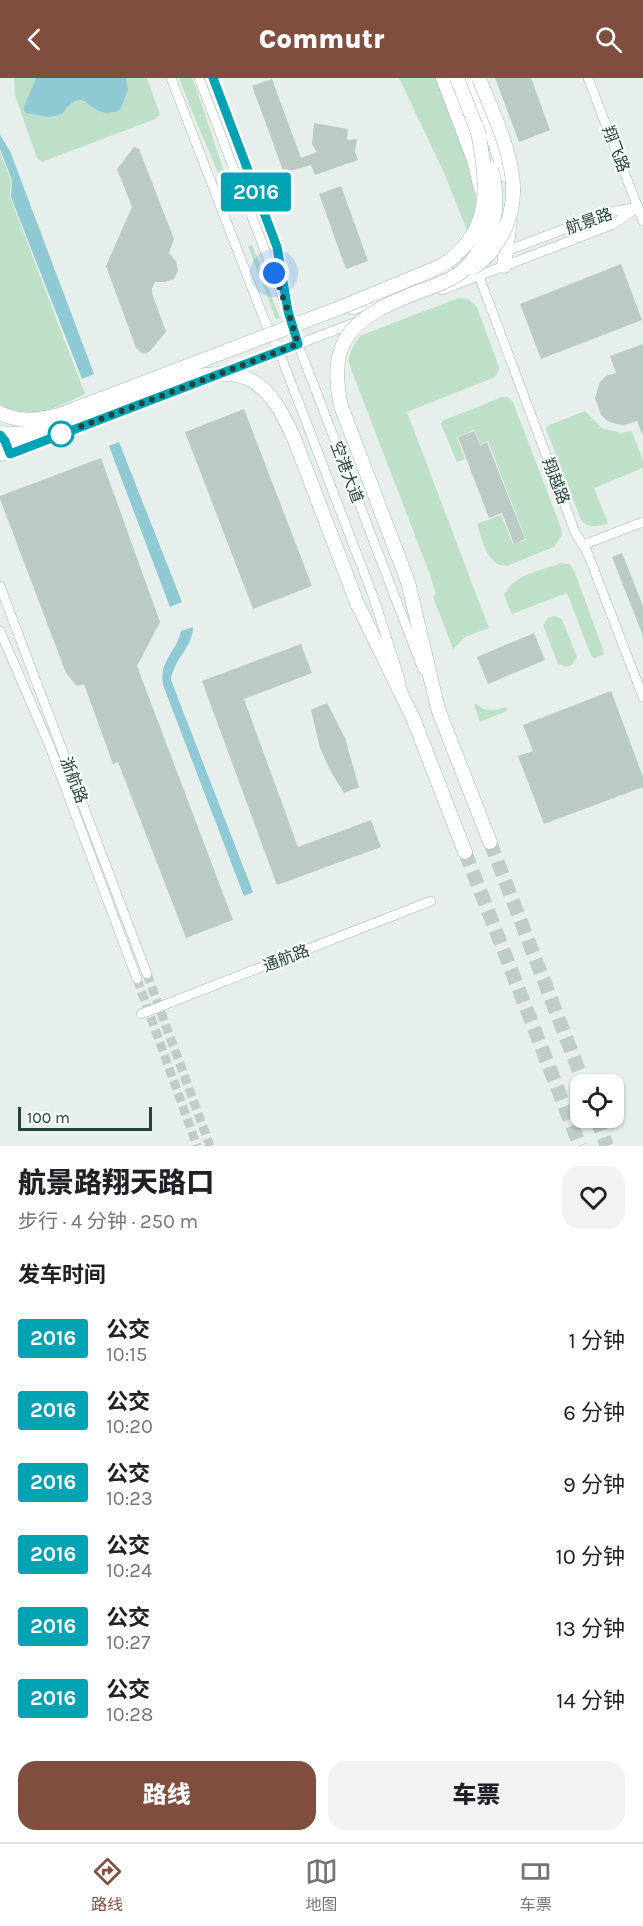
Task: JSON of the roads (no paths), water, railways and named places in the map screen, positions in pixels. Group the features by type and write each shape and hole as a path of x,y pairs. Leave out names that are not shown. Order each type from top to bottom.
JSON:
{"main road":[{"path":"443,78 474,160 481,186 483,217 476,270"},
{"path":"458,78 494,180 497,200 495,218 481,249 459,274"},
{"path":"472,78 503,162 510,191 510,223 504,266"},
{"name":"空港大道","path":"479,78 512,164 513,210 506,229 487,256 477,265 390,303 353,327 344,340 336,370 341,406 408,582 438,709 490,842"},
{"path":"0,413 34,421 59,415 347,305 451,261 469,242 481,219 484,205 486,178 477,128"},
{"name":"空港大道","path":"3,443 34,432 58,427 180,380 203,374 226,373 248,378 260,387 282,412 294,438 357,603 413,718 465,852"}],"street":[{"name":"空港大道","path":"171,78 373,596 413,718"},
{"name":"空港大道","path":"199,78 438,709"},
{"name":"翔飞路","path":"588,78 643,221"},
{"name":"航景路","path":"3,443 298,344 476,270 506,252 609,212 638,207"},
{"name":"航景路","path":"3,443 294,332 476,270 504,266 614,224 638,207"},
{"name":"翔越路","path":"476,270 575,532 583,545 643,697"},
{"name":"航景路","path":"0,457 3,443"},
{"path":"583,545 643,522"},
{"name":"浙航路","path":"0,586 147,974"},
{"name":"浙航路","path":"0,631 50,747 137,979"},
{"name":"通航路","path":"141,1014 431,901"}],"water":[{"path":"36,78 126,78 128,90 120,110 109,113 77,100 62,114 49,117 26,113 23,109"},
{"path":"0,135 10,151 94,374 82,379 11,197 12,180 0,149"},
{"path":"119,442 182,602 170,607 109,446"},
{"path":"193,627 190,641 175,666 171,680 253,892 244,896 163,685 163,669 181,631"}],"tunnel":[{"path":"490,842 580,1074"},
{"path":"465,852 580,1146"},
{"path":"147,974 210,1146"},
{"path":"137,979 197,1146"},
{"path":"600,1128 607,1146"}]}
